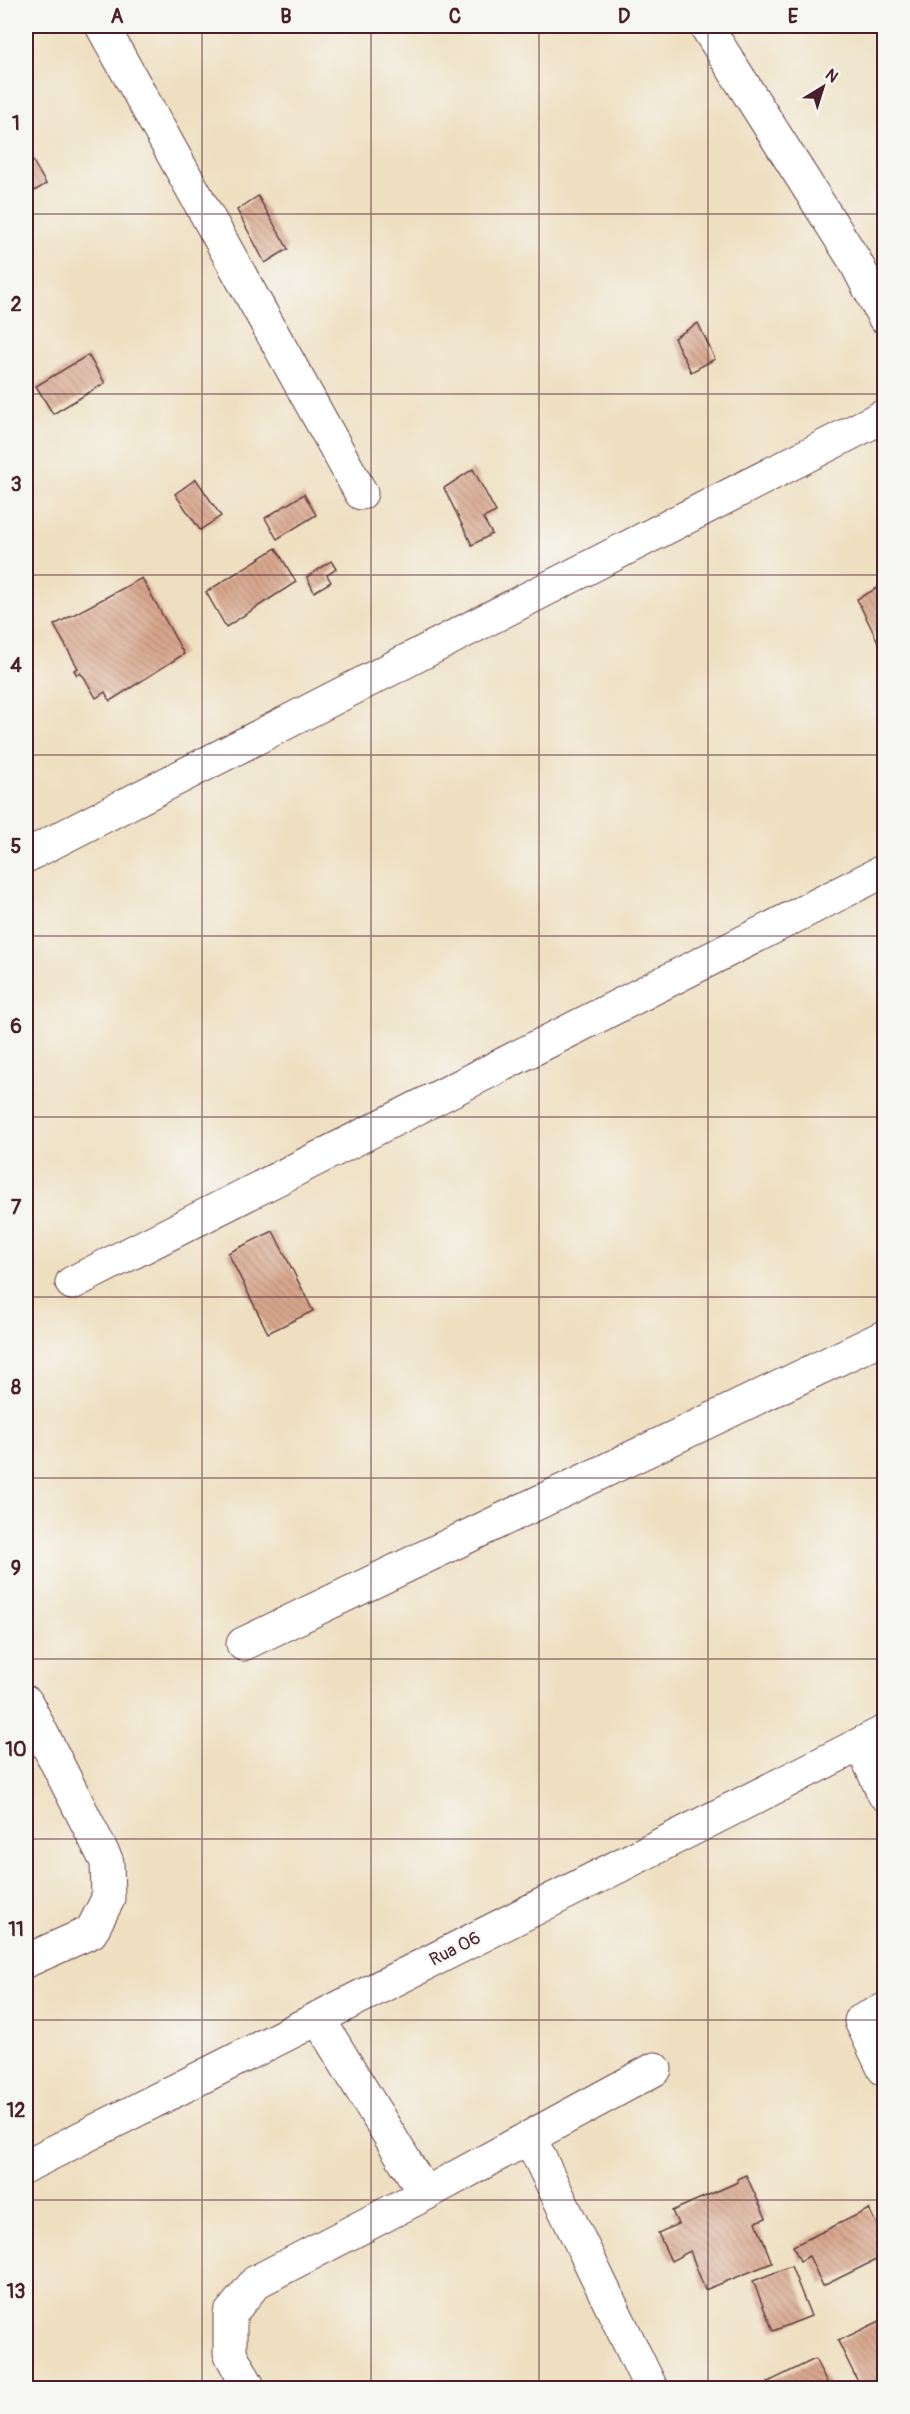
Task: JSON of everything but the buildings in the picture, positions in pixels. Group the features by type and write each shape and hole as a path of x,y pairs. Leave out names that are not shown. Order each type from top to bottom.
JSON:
{"street":[{"path":"102,26 361,493"},
{"path":"706,26 855,261 885,317"},
{"path":"26,856 885,416"},
{"path":"72,1283 885,871"},
{"path":"243,1644 885,1337"},
{"path":"26,1702 107,1862 108,1899 91,1932 26,1961"},
{"path":"873,1738 885,1794"},
{"name":"Rua 06","path":"26,2166 873,1738"},
{"path":"885,2010 861,2021 885,2069"},
{"path":"318,2018 425,2194"},
{"path":"249,2388 230,2353 230,2314 256,2282 530,2138 655,2068"},
{"path":"530,2138 651,2388"}]}
